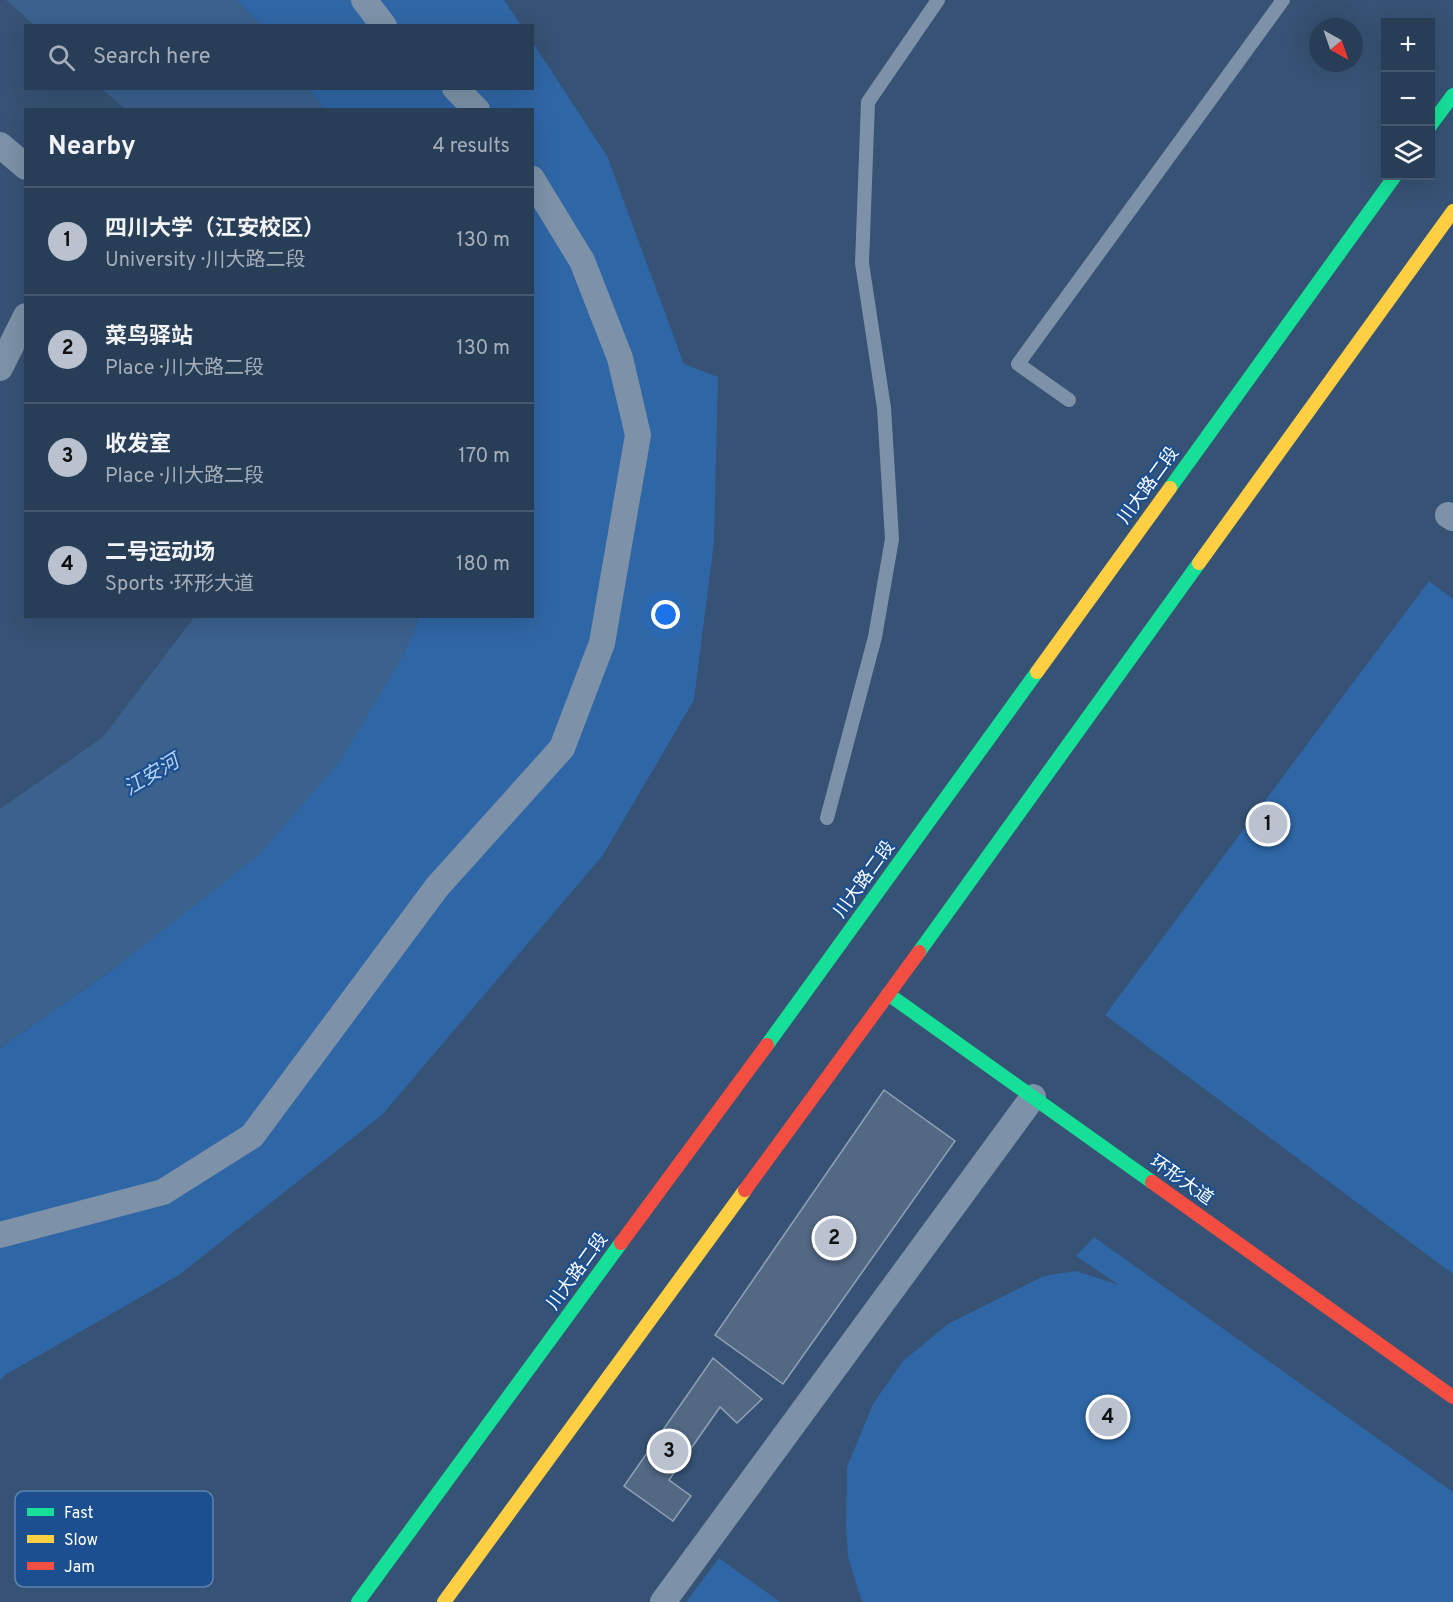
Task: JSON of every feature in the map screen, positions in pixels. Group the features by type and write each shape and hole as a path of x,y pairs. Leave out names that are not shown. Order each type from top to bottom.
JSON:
{"main road":[{"path":"1435,120 1453,95"},
{"name":"川大路二段","path":"358,1602 833,955 1392,180"},
{"path":"444,1602 888,994 1453,211"},
{"name":"环形大道","path":"888,994 1453,1396"}],"street":[{"path":"364,0 382,24"},
{"path":"456,90 475,108"},
{"path":"0,145 24,165"},
{"path":"0,1235 163,1191 252,1136 437,887 562,748 602,643 638,435 620,358 582,261 534,182"},
{"path":"0,368 24,320"},
{"path":"663,1602 1033,1097"}],"lane":[{"path":"827,818 875,636 892,538 884,408 862,263 868,102 938,0"},
{"path":"1069,400 1018,364 1283,0"}],"shaded area":[{"path":"237,0 504,0 520,24 260,24"},
{"path":"534,45 607,156 684,364 718,377 714,542 694,700 603,855 382,1115 179,1275 5,1375 0,1381 0,1048 115,968 404,654 419,618 534,618 534,108 323,108 311,90 534,90"},
{"path":"1429,581 1453,599 1453,1274 1105,1015"},
{"path":"1094,1237 1453,1492 1453,1602 862,1602 848,1557 847,1467 873,1404 903,1361 948,1324 1044,1276 1076,1271 1119,1285 1076,1256"},
{"path":"719,1558 780,1602 686,1602"}],"water":[{"path":"6,0 237,0 260,24 33,24"},
{"path":"103,90 311,90 323,108 124,108"},
{"name":"江安河","path":"193,618 419,618 404,654 341,760 259,855 115,968 0,1048 0,809 103,737"}],"building":[{"path":"884,1090 955,1141 783,1384 715,1335"},
{"path":"713,1358 762,1399 737,1423 720,1407 669,1480 691,1496 673,1521 624,1486"}],"traffic: fast":[{"path":"1435,119 1453,95"},
{"path":"1170,488 1392,180"},
{"path":"919,952 1199,563"},
{"path":"767,1045 1037,672"},
{"path":"888,994 1152,1182"},
{"path":"358,1602 621,1243"}],"traffic: slow":[{"path":"1199,563 1453,211"},
{"path":"1037,672 1170,488"},
{"path":"444,1602 745,1190"}],"traffic: jam":[{"path":"745,1190 919,952"},
{"path":"621,1243 767,1045"},
{"path":"1152,1182 1453,1397"}],"place":[{"name":"四川大学（江安校区）","path":"1268,824"},
{"name":"菜鸟驿站","path":"834,1238"},
{"name":"二号运动场","path":"1108,1417"},
{"name":"收发室","path":"669,1451"}]}
